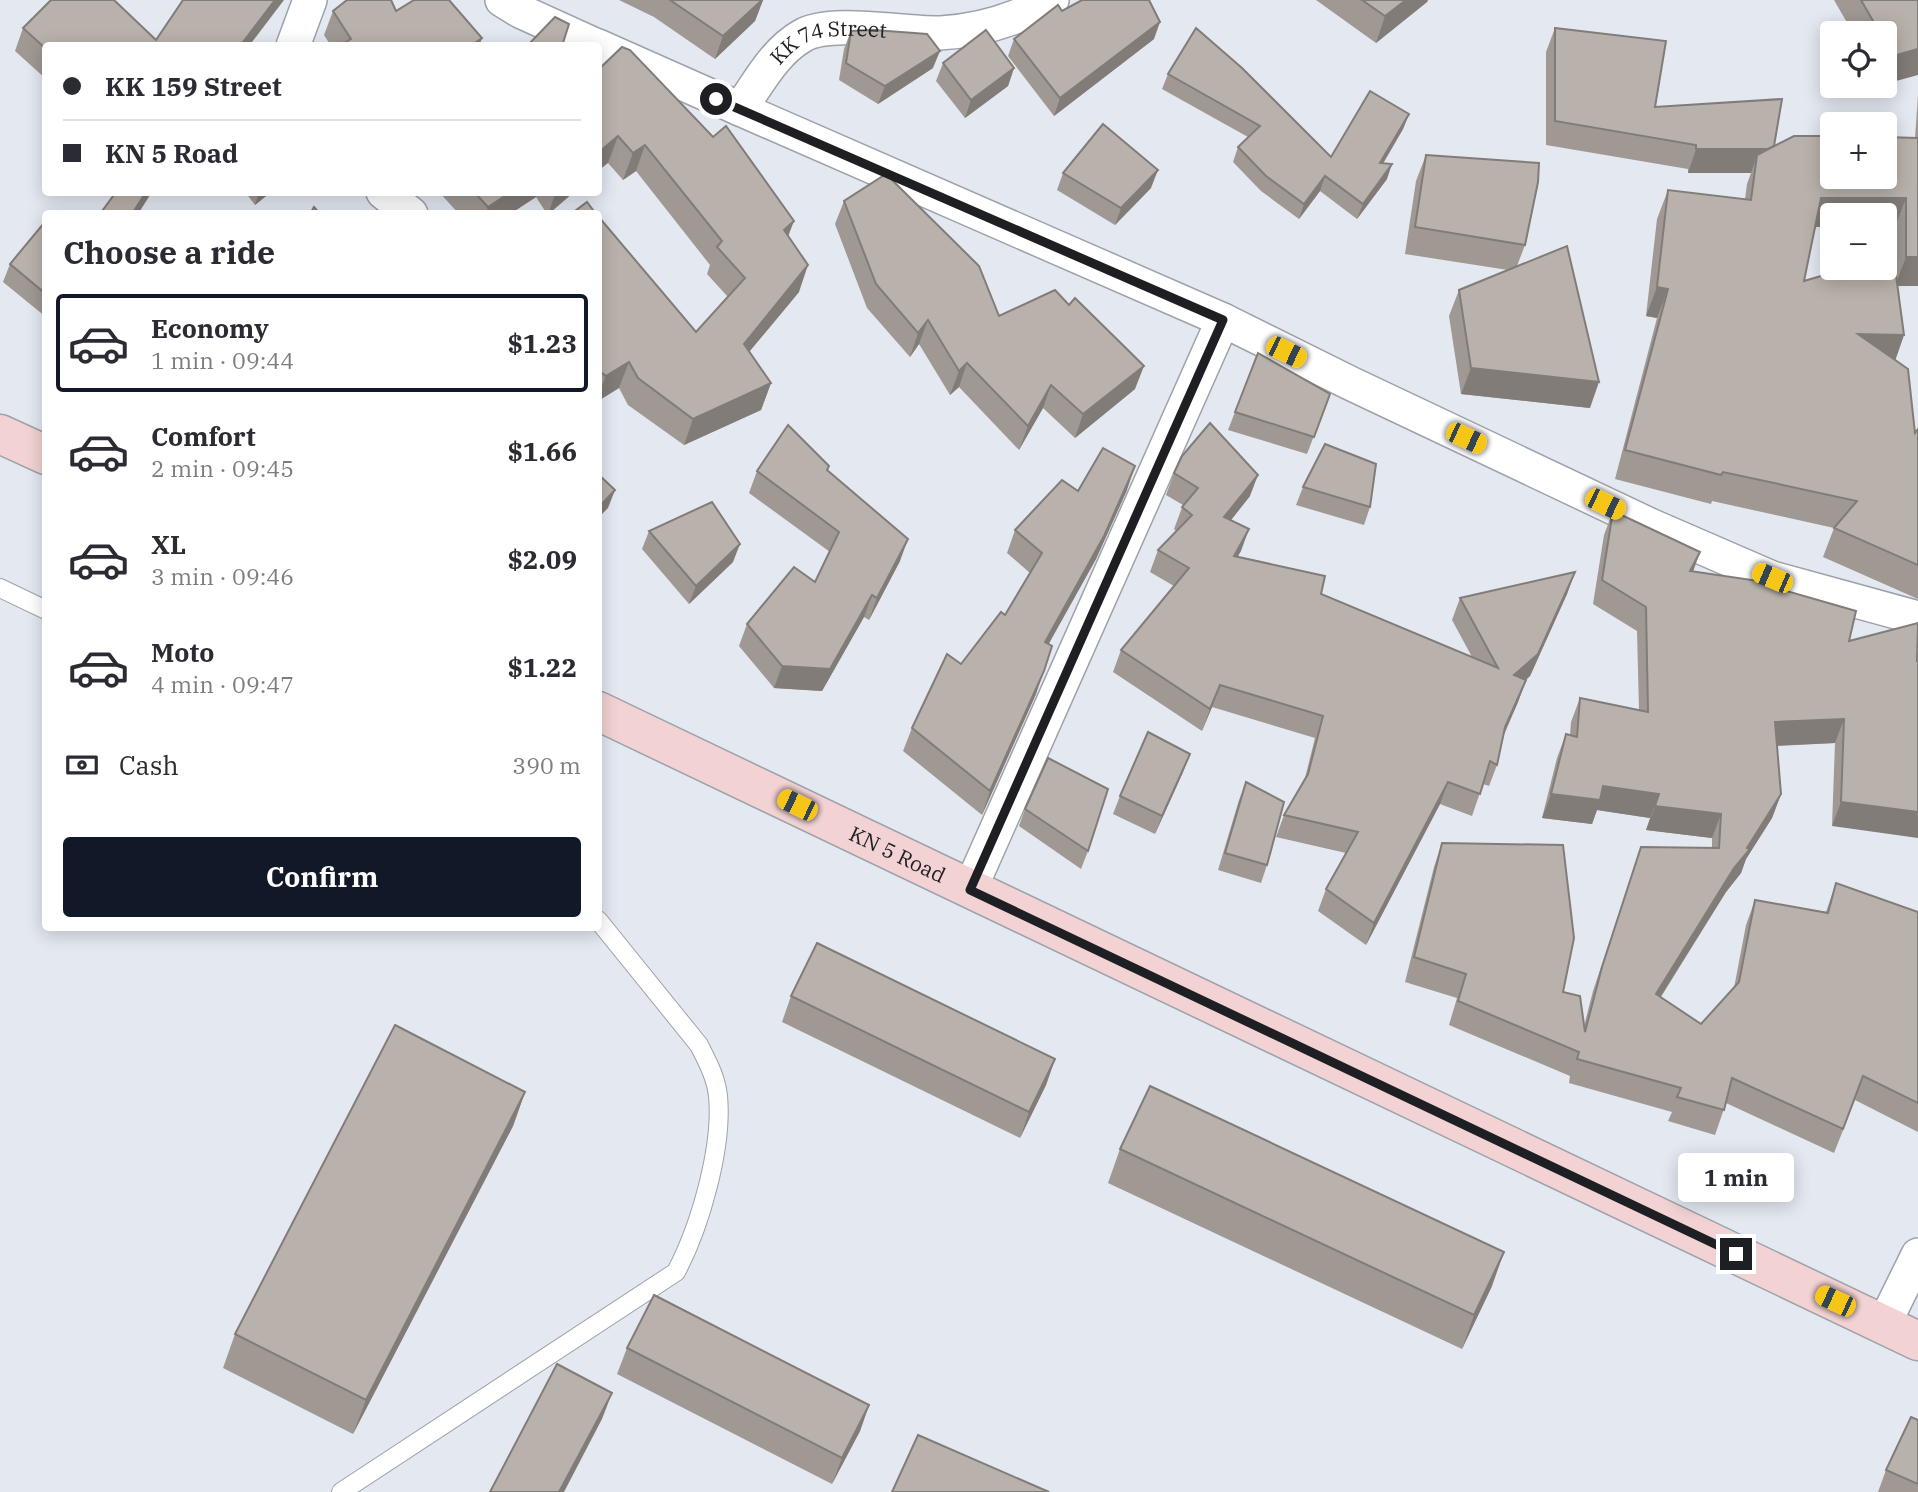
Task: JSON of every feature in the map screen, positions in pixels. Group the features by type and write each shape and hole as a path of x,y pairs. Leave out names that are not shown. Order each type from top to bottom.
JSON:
{"main road":[{"path":"0,433 42,453"},
{"name":"KN 5 Road","path":"602,713 1918,1341"}],"street":[{"path":"294,42 310,0"},
{"path":"502,0 589,42"},
{"name":"KK 74 Street","path":"740,109 776,57 803,35 831,29 939,33 971,29 999,24 1030,13 1052,0"},
{"path":"602,48 1223,320 1676,537 1772,578 1918,618"},
{"path":"388,196 406,210"},
{"path":"970,890 1223,320"},
{"path":"1884,1324 1918,1255"}],"lane":[{"path":"0,588 42,608"},
{"path":"341,1492 676,1272 690,1246 719,1129 718,1094 710,1067 699,1045 602,925"}],"building":[{"path":"51,0 114,0 156,40 183,0 275,0 243,42 42,42 42,45 23,28"},
{"path":"347,0 391,0 396,11 414,0 449,0 482,38 476,42 346,42 351,39 333,11"},
{"path":"670,0 762,0 723,36"},
{"path":"1082,0 1149,0 1160,22 1060,98 1014,39 1058,5 1062,11"},
{"path":"1362,0 1406,0 1385,16"},
{"path":"1861,0 1918,0 1918,49 1897,55 1897,21 1873,21"},
{"path":"555,17 569,24 563,42 531,42"},
{"path":"1196,28 1242,68 1331,157 1370,91 1409,114 1380,163 1392,164 1363,204 1325,176 1304,204 1266,176 1238,147 1260,126 1168,74"},
{"path":"1555,28 1666,41 1655,107 1782,99 1774,146 1768,149 1696,149 1696,145 1555,121"},
{"path":"986,30 1014,68 971,100 943,63"},
{"path":"851,31 927,34 940,51 885,86 846,63"},
{"path":"622,47 630,50 713,137 726,126 794,221 784,230 808,265 744,344 771,383 693,419 638,378 629,362 606,376 602,373 602,221 696,332 745,278 717,247 722,241 645,145 633,153 618,136 602,150 602,66"},
{"path":"1103,124 1158,170 1121,208 1063,173"},
{"path":"1794,136 1820,136 1820,189 1897,189 1897,137 1918,138 1918,257 1906,257 1906,198 1821,198 1804,281 1820,276 1820,280 1897,280 1904,335 1858,334 1908,369 1915,433 1918,429 1918,565 1834,528 1857,501 1723,472 1721,475 1625,450 1668,289 1657,287 1668,190 1751,200 1757,155"},
{"path":"1426,155 1539,163 1538,182 1525,245 1415,227"},
{"path":"886,174 979,266 999,316 1055,290 1069,305 1075,298 1144,366 1083,414 1051,385 1028,426 967,363 959,371 928,320 918,333 876,284 844,201"},
{"path":"113,196 143,196 135,210 103,210"},
{"path":"478,196 505,196 488,207"},
{"path":"587,202 593,210 576,210"},
{"path":"42,225 42,291 10,264"},
{"path":"1567,246 1599,382 1471,368 1459,290"},
{"path":"1258,353 1330,394 1314,437 1235,412"},
{"path":"1210,423 1258,475 1224,517 1249,529 1234,556 1325,576 1321,594 1498,668 1460,598 1575,572 1538,654 1514,675 1526,680 1505,727 1497,765 1490,761 1480,794 1448,782 1374,923 1326,889 1358,832 1284,815 1308,774 1323,716 1220,685 1210,709 1121,650 1189,568 1158,550 1192,515 1182,507 1198,488 1174,473 1182,456"},
{"path":"788,425 829,466 827,470 908,539 877,598 872,595 830,669 782,666 747,624 794,567 815,582 839,532 757,471"},
{"path":"1325,444 1376,464 1370,507 1303,487"},
{"path":"1103,448 1135,466 1104,536 1045,642 1052,646 1044,671 990,791 912,728 947,654 961,664 1001,612 1005,615 1042,553 1015,530 1062,480 1078,491"},
{"path":"602,478 615,490 602,504"},
{"path":"712,502 740,544 696,586 649,531"},
{"path":"1613,511 1700,552 1690,571 1759,581 1856,611 1849,641 1918,623 1918,812 1841,802 1844,719 1775,722 1781,794 1747,848 1750,849 1734,868 1656,994 1701,1024 1739,982 1755,900 1828,913 1836,883 1918,912 1918,1103 1863,1076 1843,1129 1732,1078 1724,1110 1677,1097 1681,1088 1577,1059 1579,1052 1458,1001 1466,974 1414,957 1442,843 1563,845 1574,938 1563,992 1580,996 1585,1032 1602,967 1641,847 1719,848 1721,814 1655,806 1659,794 1603,786 1600,800 1551,794 1566,734 1577,737 1580,698 1648,712 1646,607 1602,580"},
{"path":"1148,732 1190,754 1162,816 1120,796"},
{"path":"1048,758 1108,789 1088,851 1025,809"},
{"path":"1246,782 1284,802 1267,865 1225,853"},
{"path":"817,943 1055,1059 1029,1112 791,996"},
{"path":"395,1025 525,1092 366,1400 235,1334"},
{"path":"1150,1086 1504,1252 1474,1315 1120,1149"},
{"path":"654,1295 869,1405 842,1458 627,1348"},
{"path":"557,1364 612,1393 559,1492 490,1492"},
{"path":"1911,1417 1918,1420 1918,1484 1886,1470"},
{"path":"918,1435 1049,1492 892,1492"}],"route":[{"path":"716,99 1223,320 970,890 1736,1254"}]}
